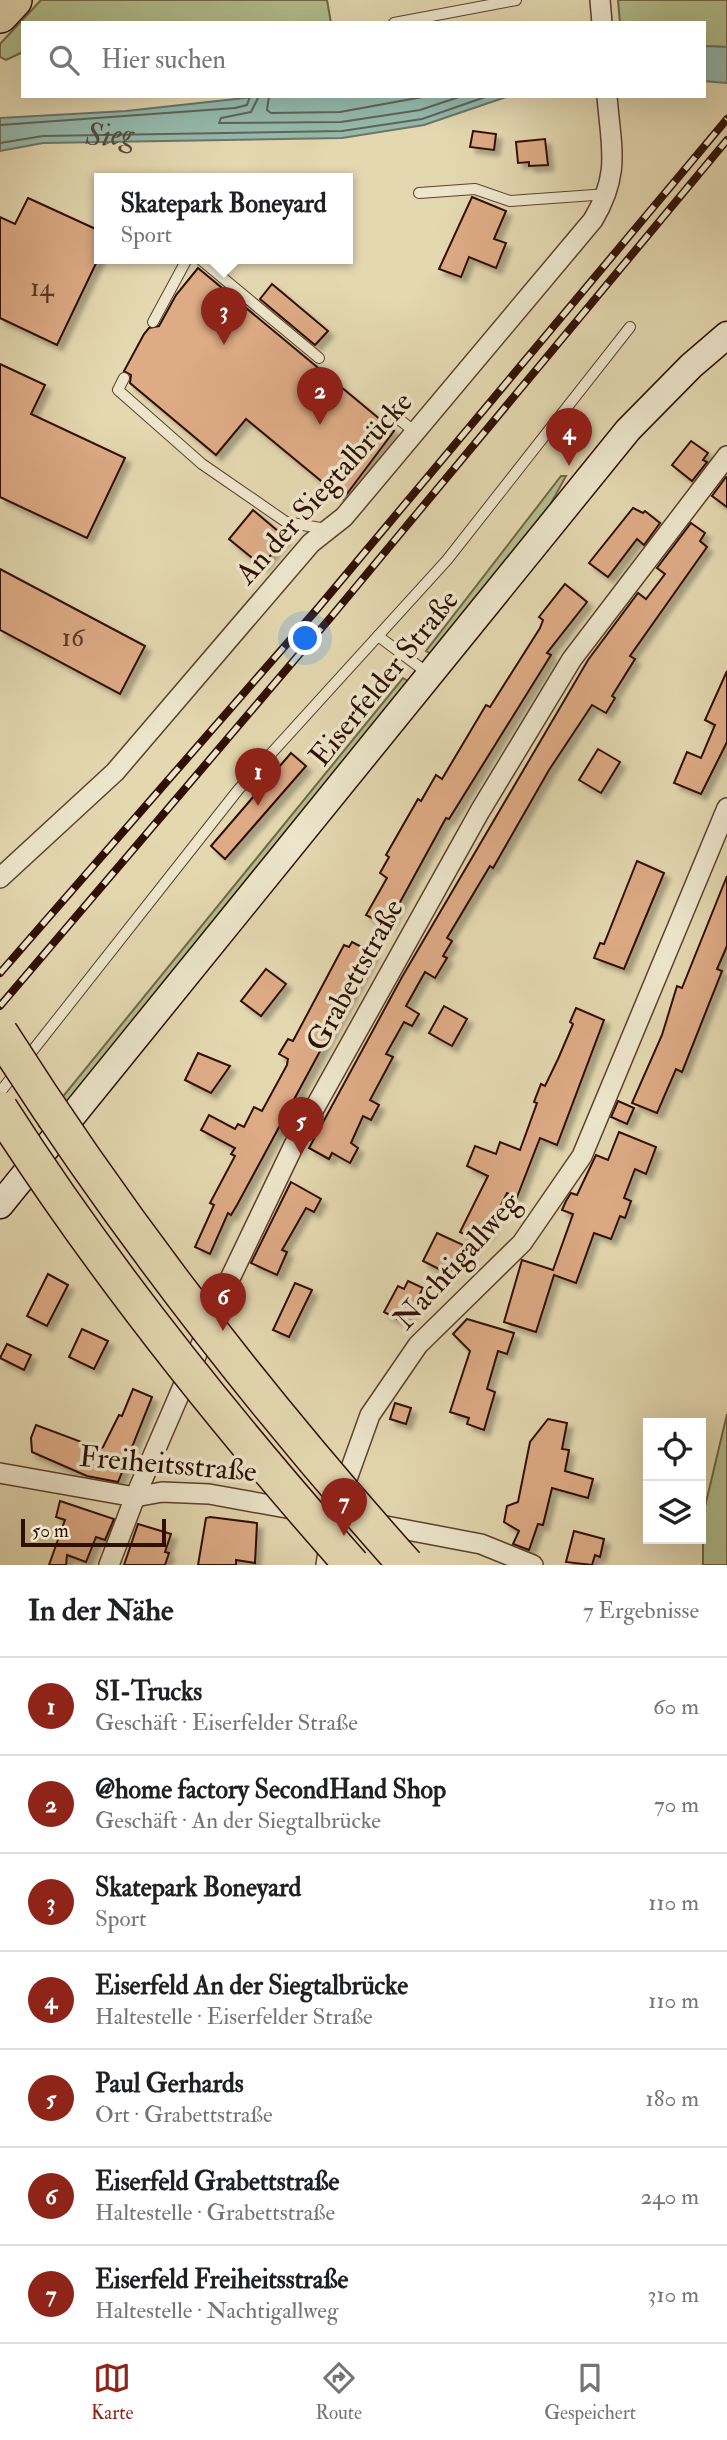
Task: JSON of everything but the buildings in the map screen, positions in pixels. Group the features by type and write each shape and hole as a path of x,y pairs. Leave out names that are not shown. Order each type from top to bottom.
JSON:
{"highway":[{"path":"0,15 14,0"},
{"path":"0,1033 53,1116 179,1293 315,1463 406,1565"},
{"path":"0,1111 149,1320 286,1491 352,1565"}],"main road":[{"name":"Eiserfelder Straße","path":"0,1205 628,430 691,366 727,335"}],"street":[{"path":"600,0 602,21"},
{"name":"An der Siegtalbrücke","path":"0,878 115,772 311,542 344,517 593,220 608,194 613,168 617,131 608,98"},
{"name":"Grabettstraße","path":"109,1565 135,1497 225,1289 294,1145 480,811 572,659 727,456"},
{"name":"Nachtigallweg","path":"326,1565 333,1518 370,1415 418,1345 522,1243 582,1156 727,808"},
{"name":"Freiheitsstraße","path":"0,1473 135,1497 162,1492 209,1494 481,1544 533,1565"}],"lane":[{"path":"405,21 516,0"},
{"path":"419,193 475,189 510,201 608,194"},
{"path":"153,322 184,264"},
{"path":"207,264 318,358"},
{"path":"0,1092 239,790 447,560 630,327"},
{"path":"124,377 118,390 202,464 286,522 328,530"},
{"path":"396,416 415,432"},
{"path":"378,636 430,674"},
{"path":"0,1111 41,1152"}],"green space":[{"path":"41,0 327,0 331,21 21,21"},
{"path":"618,0 727,0 727,47 706,46 706,21 620,21"},
{"path":"21,21 21,53 6,60 0,57 0,44"},
{"path":"561,476 566,476 550,505 431,654 426,651"},
{"path":"403,678 408,681 45,1132 39,1126"},
{"path":"727,1414 727,1565 703,1565 706,1502"}],"water":[{"path":"706,46 727,47 727,83 706,81"},
{"name":"Sieg","path":"244,98 503,98 424,125 342,138 43,143 0,151 0,118 126,111"}],"railway":[{"path":"0,973 318,608 727,119"},
{"path":"0,1006 331,617 727,140"}],"place":[{"name":"Skatepark Boneyard","path":"224,345"},
{"name":"@home factory SecondHand Shop","path":"320,425"},
{"name":"Eiserfeld An der Siegtalbrücke","path":"569,466"},
{"name":"SI-Trucks","path":"258,806"},
{"name":"Paul Gerhards","path":"301,1155"},
{"name":"Eiserfeld Grabettstraße","path":"223,1331"},
{"name":"Eiserfeld Freiheitsstraße","path":"344,1536"}]}
